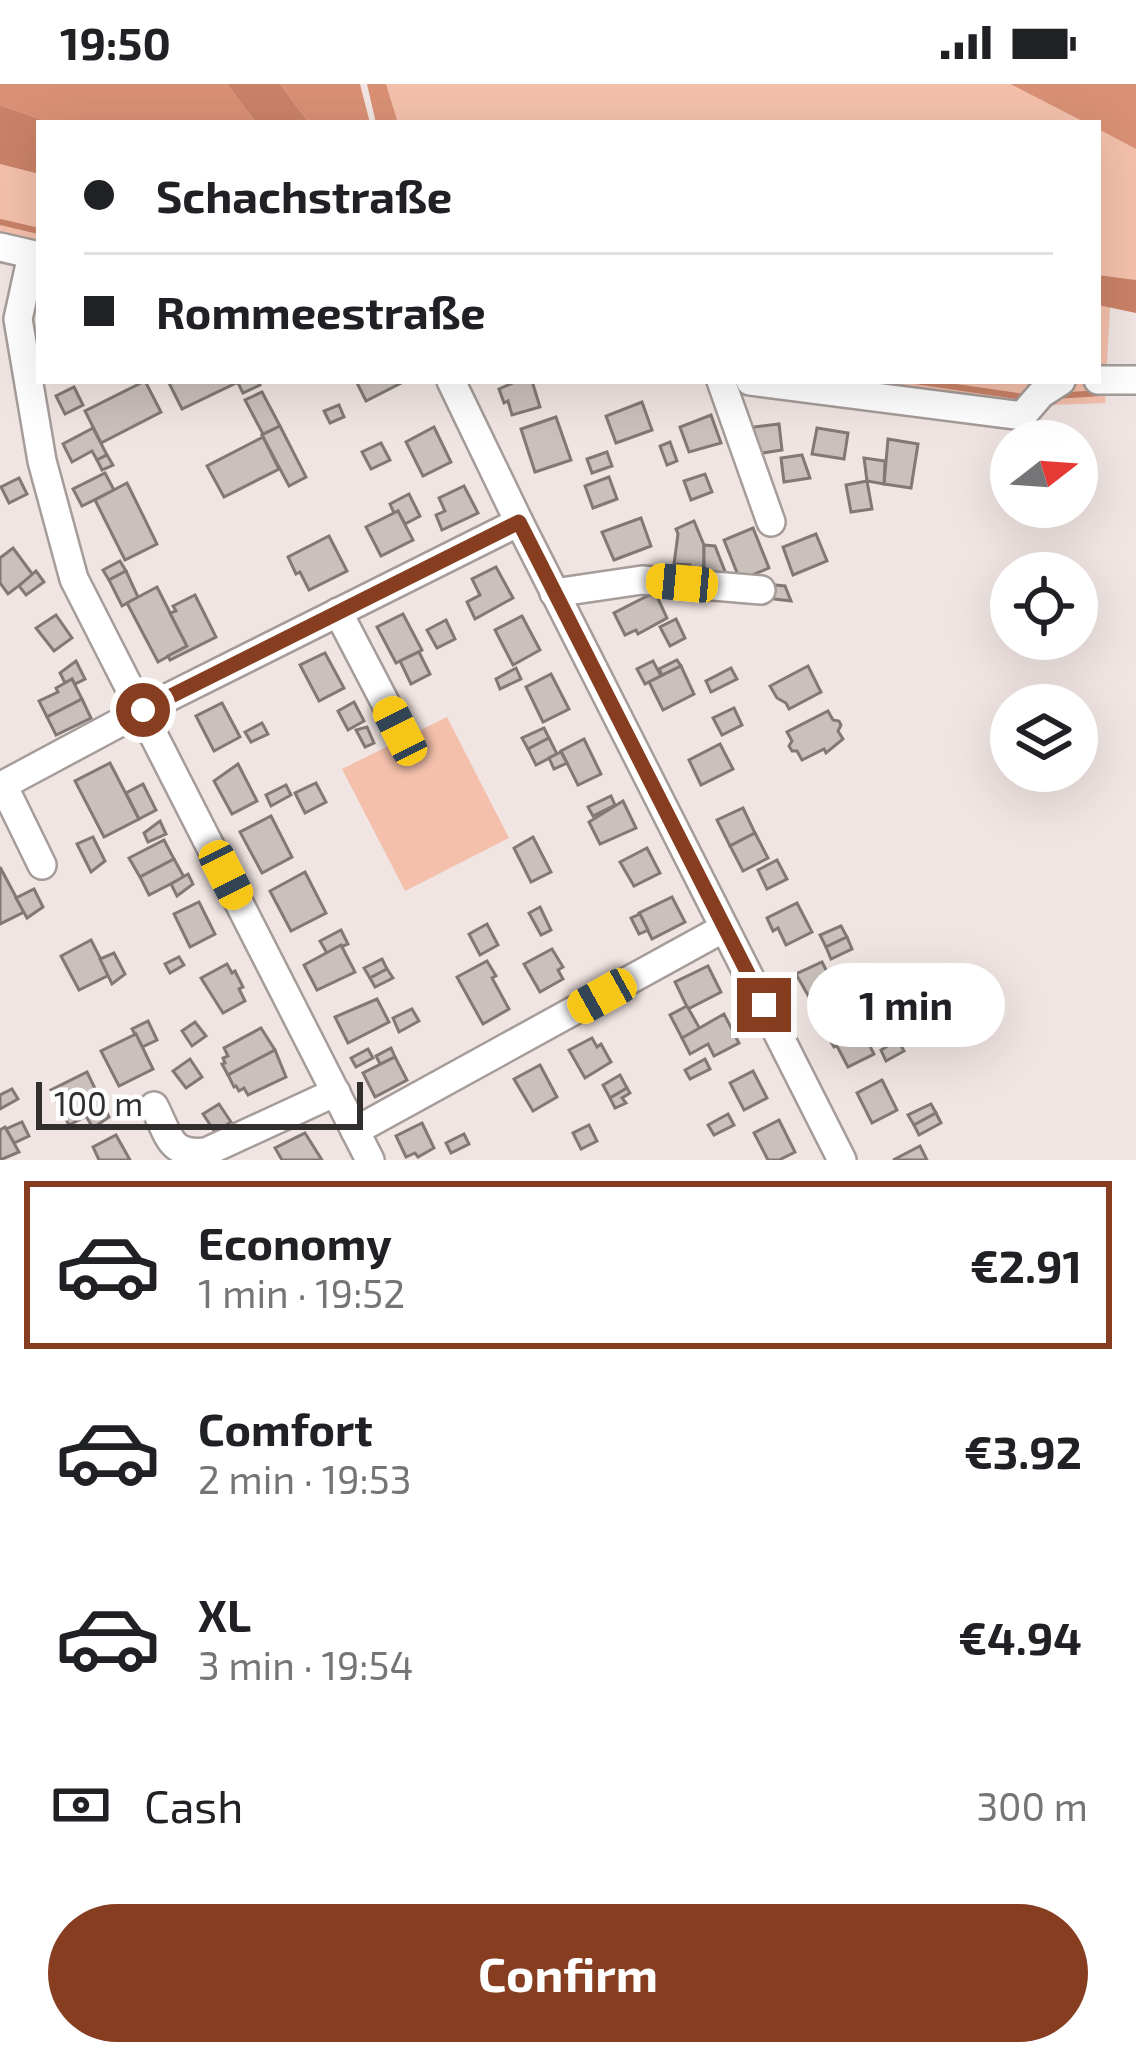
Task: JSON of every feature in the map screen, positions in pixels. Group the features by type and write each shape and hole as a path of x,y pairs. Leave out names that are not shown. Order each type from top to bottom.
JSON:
{"street":[{"path":"0,247 36,255 9,323 74,579 370,1160"},
{"path":"1101,380 1136,380"},
{"path":"453,384 554,593 842,1160"},
{"path":"722,384 771,522"},
{"path":"772,384 1022,416 1056,384"},
{"path":"42,865 3,785 519,522"},
{"path":"554,593 642,580 761,590"},
{"path":"338,612 400,731"},
{"path":"356,1131 724,928"},
{"path":"154,1106 176,1148 187,1154 206,1152 335,1092"}],"shaded area":[{"path":"0,84 227,84 254,120 42,120 0,105"},
{"path":"227,84 280,84 307,120 254,120"},
{"path":"280,84 360,84 369,120 307,120"},
{"path":"367,84 386,84 397,120 375,120"},
{"path":"386,84 1010,84 1080,120 397,120"},
{"path":"1010,84 1136,84 1136,149 1101,131 1101,120 1080,120"},
{"path":"0,105 42,120 36,120 36,173 0,164"},
{"path":"1101,131 1136,149 1136,280 1101,275"},
{"path":"0,164 36,173 36,239 0,231"},
{"path":"1101,275 1136,280 1136,313 1101,306"},
{"path":"1101,306 1110,307 1105,403 1026,406 868,384 1101,384"},
{"path":"447,717 509,838 405,891 342,769"}],"building":[{"path":"147,384 161,412 101,443 85,411"},
{"path":"170,384 234,384 182,409"},
{"path":"238,384 260,384 260,385 243,393"},
{"path":"358,384 399,384 366,401"},
{"path":"533,384 540,407 512,415 499,389"},
{"path":"74,387 83,405 65,414 56,396"},
{"path":"262,392 280,426 263,434 245,400"},
{"path":"642,402 652,430 616,443 606,416"},
{"path":"339,405 344,417 330,423 324,411"},
{"path":"711,415 721,443 689,452 680,427"},
{"path":"556,417 571,460 535,472 521,429"},
{"path":"779,424 782,450 750,455 746,428"},
{"path":"280,426 306,477 289,486 262,435"},
{"path":"434,427 451,462 423,476 406,442"},
{"path":"93,428 107,455 97,460 92,451 72,462 63,444"},
{"path":"817,428 848,433 844,459 812,454"},
{"path":"263,437 279,469 224,497 207,466"},
{"path":"888,439 918,444 911,488 884,484"},
{"path":"670,442 677,461 667,465 660,446"},
{"path":"381,443 390,460 371,469 362,452"},
{"path":"607,452 612,466 592,473 587,459"},
{"path":"107,455 113,465 102,470 97,460"},
{"path":"802,455 810,478 784,482 781,458"},
{"path":"864,458 885,461 884,484 867,481"},
{"path":"105,473 114,490 82,506 73,489"},
{"path":"705,474 712,492 691,500 684,481"},
{"path":"609,477 617,499 593,508 585,486"},
{"path":"19,478 27,494 9,503 1,487"},
{"path":"867,481 872,509 851,512 846,485"},
{"path":"127,483 157,544 125,560 95,500"},
{"path":"464,486 478,513 442,530 436,515 445,511 439,498"},
{"path":"409,494 420,516 405,524 390,504"},
{"path":"398,511 413,540 381,556 366,527"},
{"path":"641,518 651,546 614,560 602,532"},
{"path":"694,521 704,545 704,571 674,564 676,529"},
{"path":"753,528 769,568 740,580 724,540"},
{"path":"816,534 827,561 793,575 783,547"},
{"path":"329,536 347,571 309,590 288,557"},
{"path":"704,545 715,546 726,574 704,571"},
{"path":"13,548 33,575 8,594 0,583 0,558"},
{"path":"120,561 126,571 109,580 103,570"},
{"path":"496,567 513,598 475,619 467,602 480,595 472,579"},
{"path":"36,571 44,582 26,595 19,586"},
{"path":"126,571 138,597 122,606 109,580"},
{"path":"766,584 785,586 791,601 765,598"},
{"path":"157,587 187,646 158,662 127,603"},
{"path":"655,592 667,618 638,634 636,630 625,635 614,613"},
{"path":"195,595 216,637 170,660 168,656 187,646 170,613 176,611 173,606"},
{"path":"403,614 422,650 396,663 377,627"},
{"path":"56,615 72,638 54,651 36,628"},
{"path":"522,616 540,650 513,665 495,630"},
{"path":"676,619 685,638 670,646 660,627"},
{"path":"446,620 455,639 437,648 427,630"},
{"path":"419,652 430,674 411,684 400,661"},
{"path":"325,653 344,688 319,701 300,665"},
{"path":"677,660 681,666 662,675 659,669"},
{"path":"76,661 85,679 65,683 60,673"},
{"path":"653,661 661,676 645,684 637,669"},
{"path":"681,666 694,694 663,710 649,682"},
{"path":"808,666 821,692 789,709 770,686"},
{"path":"516,668 521,679 500,689 496,679"},
{"path":"731,668 737,679 711,692 706,681"},
{"path":"551,674 569,709 543,722 526,687"},
{"path":"72,679 82,699 47,717 39,701"},
{"path":"82,699 91,718 56,735 47,717"},
{"path":"354,702 364,721 348,730 338,711"},
{"path":"222,703 240,737 214,751 196,716"},
{"path":"734,708 742,725 722,735 713,718"},
{"path":"828,711 839,721 843,739 826,753 824,749 802,760 789,746 792,741 787,732"},
{"path":"262,723 268,734 251,742 245,732"},
{"path":"367,727 374,743 365,747 356,730"},
{"path":"544,728 549,738 528,749 522,738"},
{"path":"549,738 557,754 536,765 528,749"},
{"path":"584,739 601,774 578,785 561,751"},
{"path":"720,744 733,769 701,785 689,760"},
{"path":"561,752 567,763 554,769 549,758"},
{"path":"110,763 139,819 104,837 75,781"},
{"path":"238,764 257,801 232,814 214,781"},
{"path":"316,783 326,802 305,813 295,793"},
{"path":"143,784 156,810 139,819 126,793"},
{"path":"286,785 291,795 271,806 266,795"},
{"path":"611,796 615,805 593,816 588,807"},
{"path":"623,801 636,828 600,844 589,822"},
{"path":"743,808 755,833 730,846 717,820"},
{"path":"271,816 292,857 262,873 240,832"},
{"path":"160,821 166,834 148,842 144,833"},
{"path":"755,833 768,858 743,871 730,846"},
{"path":"93,837 105,861 91,872 77,844"},
{"path":"533,837 551,872 531,882 514,848"},
{"path":"164,840 174,859 140,877 129,858"},
{"path":"647,848 660,873 634,886 620,862"},
{"path":"174,859 184,877 149,895 140,877"},
{"path":"777,860 787,879 767,889 758,870"},
{"path":"0,867 24,912 0,924"},
{"path":"305,872 326,913 291,931 270,891"},
{"path":"188,874 193,884 177,896 171,884"},
{"path":"34,889 43,907 27,918 16,898"},
{"path":"672,897 685,922 652,939 639,913"},
{"path":"199,902 215,934 190,947 174,914"},
{"path":"797,903 812,932 786,945 767,918"},
{"path":"540,907 551,930 541,935 529,913"},
{"path":"640,914 648,930 639,934 631,918"},
{"path":"487,924 498,945 480,955 469,934"},
{"path":"841,926 847,937 826,947 820,935"},
{"path":"341,930 348,944 327,953 320,941"},
{"path":"847,937 852,949 831,959 826,947"},
{"path":"91,940 109,975 79,990 61,956"},
{"path":"341,945 355,972 317,990 304,965"},
{"path":"552,949 563,967 558,970 563,979 540,992 524,964"},
{"path":"114,953 125,974 112,984 100,959"},
{"path":"179,957 184,965 170,973 165,964"},
{"path":"382,959 387,969 370,978 364,968"},
{"path":"487,961 509,1009 483,1024 457,977"},
{"path":"822,962 842,1001 818,1013 796,974"},
{"path":"227,964 243,987 239,989 245,1001 223,1013 201,978"},
{"path":"708,966 721,992 688,1009 675,982"},
{"path":"387,969 393,978 375,987 370,978"},
{"path":"377,999 389,1022 348,1043 335,1017"},
{"path":"687,1006 700,1029 682,1038 670,1015"},
{"path":"412,1009 419,1021 399,1032 393,1018"},
{"path":"724,1014 739,1043 714,1056 708,1044 690,1054 682,1038"},
{"path":"856,1019 874,1054 848,1067 826,1033"},
{"path":"148,1021 157,1040 142,1047 132,1029"},
{"path":"195,1022 206,1036 192,1046 182,1031"},
{"path":"261,1028 275,1050 228,1075 222,1064 228,1056 224,1048"},
{"path":"136,1034 153,1069 119,1086 101,1051"},
{"path":"592,1038 611,1062 585,1078 569,1050"},
{"path":"898,1040 904,1051 886,1061 881,1050"},
{"path":"391,1048 395,1057 380,1064 376,1056"},
{"path":"368,1049 373,1058 356,1067 351,1058"},
{"path":"275,1050 286,1077 248,1095 244,1088 234,1087 228,1075"},
{"path":"395,1057 407,1080 375,1097 363,1073"},
{"path":"190,1059 202,1077 186,1088 173,1071"},
{"path":"705,1059 710,1069 690,1079 685,1070"},
{"path":"540,1065 557,1097 533,1111 514,1079"},
{"path":"753,1071 767,1098 744,1110 730,1083"},
{"path":"87,1072 104,1107 69,1125 51,1090"},
{"path":"620,1075 627,1088 610,1098 603,1085"},
{"path":"882,1080 897,1110 872,1123 857,1093"},
{"path":"627,1088 630,1093 622,1098 626,1103 615,1108 610,1098"},
{"path":"12,1089 18,1099 0,1109 0,1095"},
{"path":"219,1104 231,1122 215,1132 203,1114"},
{"path":"931,1104 936,1113 914,1125 908,1115"},
{"path":"104,1107 109,1117 93,1128 86,1116"},
{"path":"936,1113 941,1123 919,1135 914,1125"},
{"path":"728,1114 734,1125 714,1135 708,1125"},
{"path":"779,1120 795,1152 768,1160 754,1133"},
{"path":"22,1122 29,1136 14,1143 6,1129"},
{"path":"422,1123 434,1148 418,1157 415,1153 406,1157 396,1136"},
{"path":"589,1125 597,1141 581,1149 573,1133"},
{"path":"5,1127 19,1152 0,1160 0,1130"},
{"path":"305,1133 322,1160 282,1160 275,1148"},
{"path":"464,1134 469,1144 451,1153 446,1143"},
{"path":"116,1135 130,1160 99,1160 93,1147"},
{"path":"920,1146 927,1160 893,1160"}],"waterway":[{"path":"0,222 36,230"},
{"path":"935,384 1024,397"},
{"path":"1055,396 1101,393"}],"route":[{"path":"143,710 519,522 764,1005"}]}
